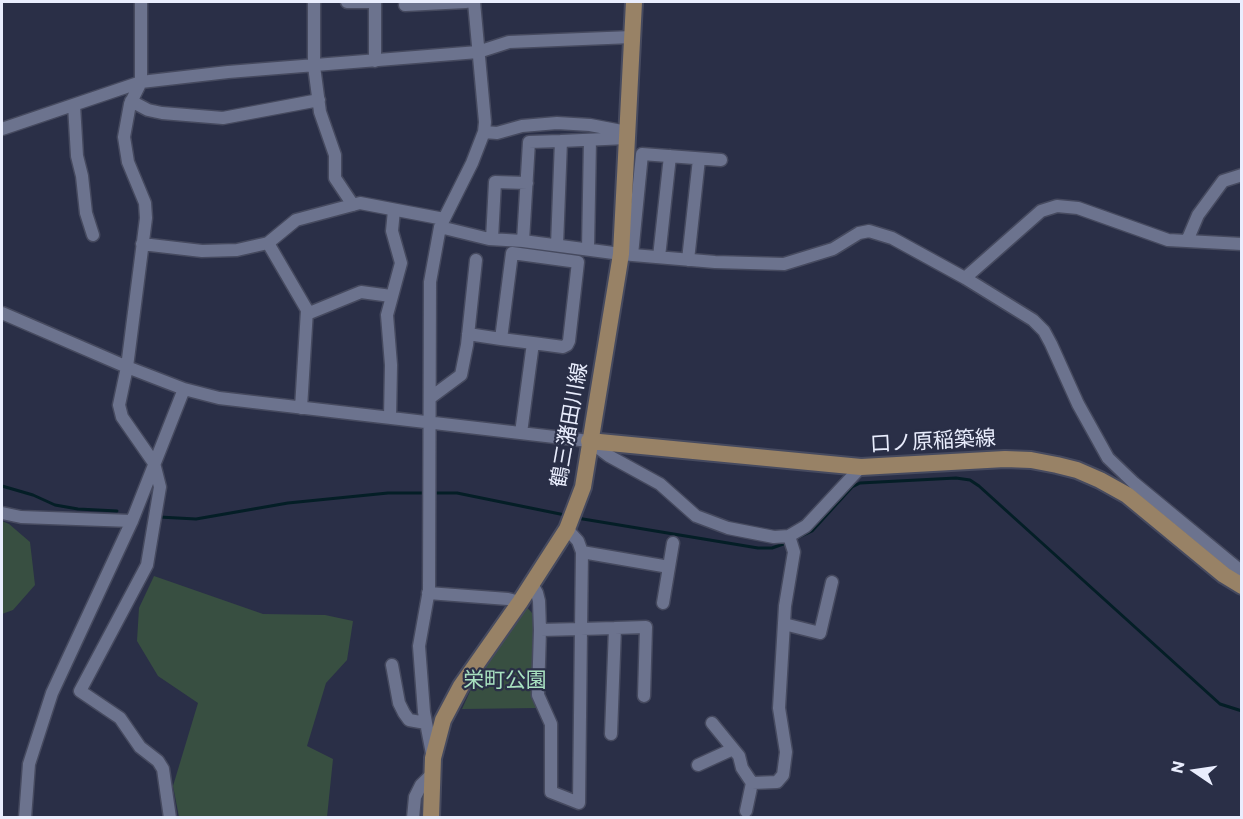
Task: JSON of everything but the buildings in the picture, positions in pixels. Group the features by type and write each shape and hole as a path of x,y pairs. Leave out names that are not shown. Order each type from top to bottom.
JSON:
{"main road":[{"name":"鶴三潴田川線","path":"431,818 432,766 443,720 461,686 520,602 567,529 583,487 589,441 626,254 627,135 634,2"},
{"name":"口ノ原稲築線","path":"589,441 861,467 1005,459 1031,460 1077,470 1127,495 1224,575 1242,586"}],"street":[{"path":"141,2 141,82 131,101 124,137 128,162 145,204 146,218 127,367 119,405 122,417 154,463 160,487 147,564 80,691 120,718 140,747 158,761 163,769 170,818"},
{"path":"314,2 314,66 320,112 335,155 335,178 353,205"},
{"path":"346,2 375,2 375,61"},
{"path":"405,5 466,2"},
{"path":"413,818 418,791 432,766 419,646 428,593 430,282 442,223 472,163 484,132 474,2"},
{"path":"2,129 141,82 228,72 478,52 510,42 633,37"},
{"path":"131,101 148,110 162,113 223,118 319,100"},
{"path":"74,105 77,156 82,176 86,213 93,235"},
{"path":"484,132 497,133 522,126 557,123 590,125 627,135"},
{"path":"523,241 529,142 590,140 627,135"},
{"path":"588,249 590,140"},
{"path":"557,245 561,141"},
{"path":"626,254 642,154 721,160"},
{"path":"659,257 670,156"},
{"path":"688,260 699,159"},
{"path":"1187,241 1198,215 1222,181 1242,175"},
{"path":"492,239 495,182 527,183"},
{"path":"142,244 202,251 237,250 268,243 296,220 353,205 371,204 492,239 688,260 784,264 833,249 860,233 869,231 892,238 965,278 1032,320 1044,331 1078,405 1108,458 1134,483 1242,572"},
{"path":"965,278 1041,211 1057,206 1078,208 1168,240 1242,244"},
{"path":"390,418 391,365 387,323 401,263 392,231 394,210"},
{"path":"268,243 307,310 301,408"},
{"path":"468,334 501,339 563,347 567,345 578,261 512,253 501,339"},
{"path":"430,398 461,375 476,260"},
{"path":"307,314 361,292 392,296"},
{"path":"2,313 127,367 184,389 219,398 589,441 609,456 660,484 696,516 728,528 774,537 789,536 806,526 861,467"},
{"path":"521,433 533,343"},
{"path":"25,818 29,764 52,693 132,521 184,389"},
{"path":"2,513 21,518 132,521"},
{"path":"532,584 539,601 538,694 551,724 551,792 579,803 582,552 578,541 567,529"},
{"path":"752,783 777,782 786,766 779,708 785,606 794,552 789,536"},
{"path":"663,603 673,543"},
{"path":"582,552 669,567"},
{"path":"784,624 820,633 832,582"},
{"path":"428,593 508,599 520,602"},
{"path":"540,630 646,627 644,696"},
{"path":"611,734 615,628"},
{"path":"392,665 399,703 404,713 409,720 426,723"},
{"path":"712,723 739,756 742,768 752,783 746,811"},
{"path":"698,765 733,749"}],"green space":[{"path":"2,521 9,524 30,542 35,585 13,610 2,614"},
{"path":"154,576 263,614 325,615 353,621 347,660 326,683 307,746 333,759 327,817 179,817 173,786 198,703 158,676 137,641 139,608"},
{"name":"栄町公園","path":"524,604 532,613 534,621 532,697 537,708 462,709 478,674"}],"waterway":[{"path":"795,539 812,531 852,487 860,483 956,478 970,480 1220,704 1242,711"},
{"path":"2,486 33,495 55,505 117,511"},
{"path":"159,517 196,519 288,503 388,493 426,493"},
{"path":"433,493 457,493 565,515"},
{"path":"577,518 758,548 772,548 789,542"}]}
